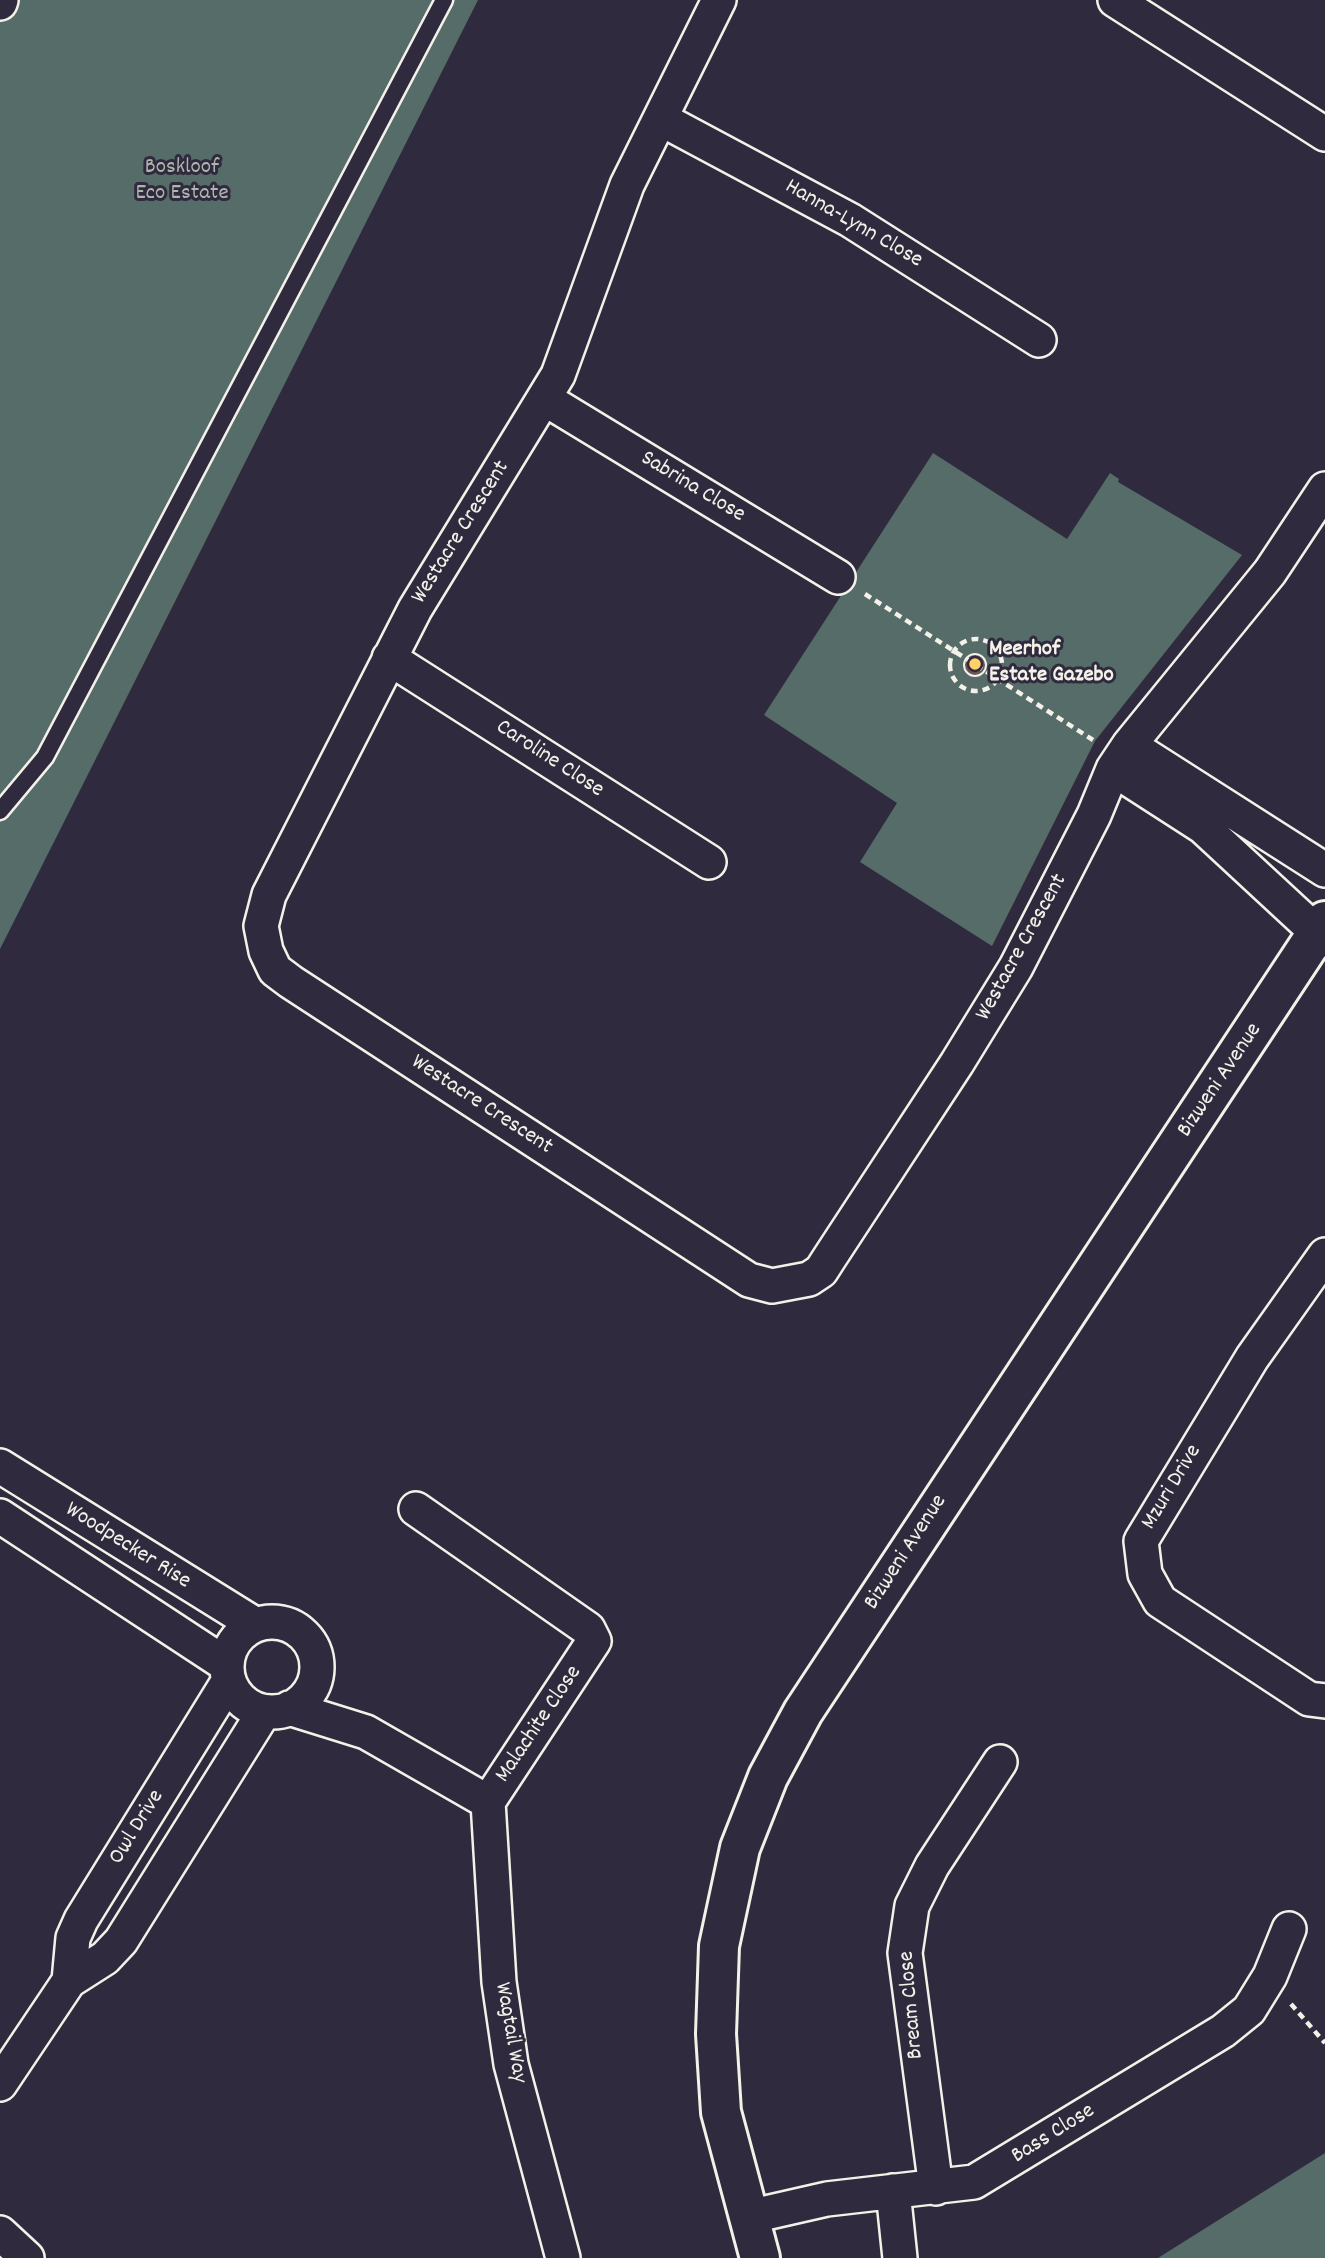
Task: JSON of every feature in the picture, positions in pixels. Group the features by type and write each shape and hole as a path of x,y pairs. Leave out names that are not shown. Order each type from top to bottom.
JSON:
{"street":[{"name":"Westacre Crescent","path":"719,0 627,185 569,347 545,399 415,609 269,895 261,926 266,951 275,970 749,1280 772,1286 809,1279 826,1264 1016,967 1094,815 1114,753 1270,572 1325,489"},
{"path":"1115,0 1325,134"},
{"name":"Hanna-Lynn Close","path":"661,119 850,220 1039,340"},
{"name":"Sabrina Close","path":"545,399 846,582"},
{"name":"Caroline Close","path":"389,658 709,862"},
{"path":"1114,753 1325,870"},
{"path":"1114,753 1323,932"},
{"name":"Bizweni Avenue","path":"760,2258 721,2112 716,2034 719,1946 740,1848 768,1777 810,1701 1323,932"},
{"name":"Mzuri Drive","path":"1325,1255 1252,1358 1141,1541 1145,1574 1160,1601 1309,1699 1325,1700"},
{"name":"Woodpecker Rise","path":"0,1466 256,1625"},
{"name":"Malachite Close","path":"416,1509 588,1629 594,1642 488,1802"},
{"name":"Woodpecker Rise","path":"0,1516 228,1674"},
{"path":"276,1710 309,1693 316,1670 314,1652 297,1630 270,1622 256,1625 234,1643 228,1674 248,1705 366,1732 488,1802"},
{"path":"316,1670 366,1732"},
{"name":"Owl Drive","path":"69,1981 73,1938 81,1920 228,1674"},
{"name":"Owl Drive","path":"0,2084 69,1981 105,1958 121,1941 276,1710"},
{"name":"Bream Close","path":"936,2188 905,1953 910,1918 912,1906 932,1866 1000,1762"},
{"name":"Wagtail Way","path":"488,1802 499,1982 511,2064 563,2258"},
{"name":"Bass Close","path":"748,2217 827,2199 974,2182 1223,2031 1250,2010 1270,1976 1289,1930"},
{"path":"893,2191 900,2258"},
{"path":"0,2233 27,2258"}],"lane":[{"path":"0,811 45,757 444,0"}],"path":[{"path":"846,582 1114,753"},
{"path":"974,639 989,643 996,648 1002,663 999,679 992,686 975,691 959,685 951,669 954,651 959,645 974,639"},
{"path":"1270,1976 1325,2043"}],"green space":[{"name":"Boskloof Eco Estate","path":"0,0 478,0 0,949"},
{"path":"933,453 1067,539 1110,473 1119,479 1118,482 1242,555 1095,741 992,946 860,862 897,803 764,715"},
{"path":"1325,2153 1325,2258 1158,2258"}],"building":[{"name":"Meerhof Estate Gazebo","path":"975,654 983,657 986,665 983,673 975,676 967,673 964,665 967,657"}],"place":[{"name":"Meerhof Estate Gazebo","path":"975,664"}]}
